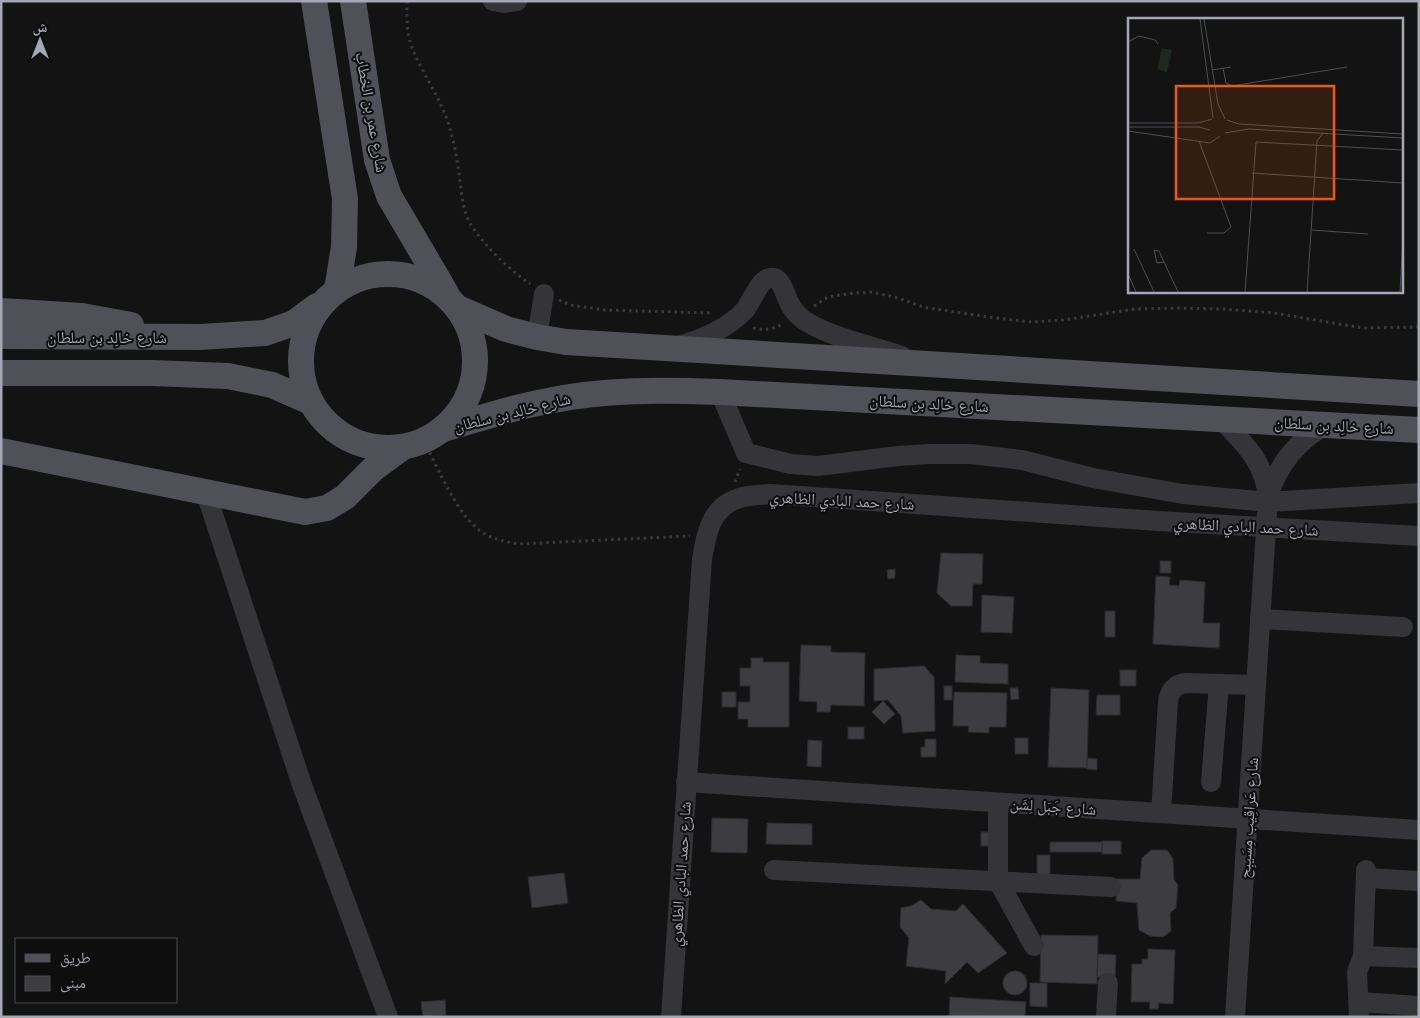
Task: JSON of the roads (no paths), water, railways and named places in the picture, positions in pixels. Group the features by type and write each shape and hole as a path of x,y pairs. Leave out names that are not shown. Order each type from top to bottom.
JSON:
{"main road":[{"path":"314,1 344,199 344,247 330,296"},
{"name":"شارع عمر بن الخطاب","path":"353,1 377,160 389,196 454,303"},
{"path":"423,439 381,448 359,443 340,434 323,420 311,402 303,382 300,360 303,339 311,319 330,296 358,278 381,274 405,275 428,283 454,303 506,329 566,342 1419,394"},
{"name":"شارع خالِد بن سلطان","path":"1,336 200,337 265,333 294,323 330,296"},
{"path":"1,451 305,512 327,508 345,497 373,469 423,439 462,409 473,385 476,359 472,333 454,303"},
{"path":"1,311 82,316 200,337"},
{"path":"1,373 152,373 228,376 272,385 311,402"},
{"name":"شارع خالِد بن سلطان","path":"423,439 547,401 606,392 658,390 1220,418 1419,430"}],"street":[{"path":"493,1 504,3 517,1"},
{"path":"671,348 703,337 732,321 744,310 762,282 774,278 781,284 789,302 799,316 807,322 825,331 925,364"},
{"path":"537,337 544,294"},
{"path":"720,392 746,453 791,464 818,466 906,456 971,454 1022,460 1093,478 1183,494 1268,499 1419,493"},
{"name":"شارع عَراقِيب مِسَيبِح","path":"1220,418 1256,458 1266,483 1268,499 1235,1017"},
{"name":"شارع عَراقِيب مِسَيبِح","path":"1268,499 1278,471 1294,448 1328,424"},
{"path":"206,493 302,785 388,1017"},
{"name":"شارع حمد البادي الظاهري","path":"671,1017 702,559 706,536 713,517 725,505 742,497 771,494 1148,520 1419,536"},
{"path":"1260,619 1403,627"},
{"path":"1161,813 1168,697 1173,689 1181,684 1256,685"},
{"path":"1211,782 1219,684"},
{"name":"شارع جَبَل لِشَن","path":"686,782 1419,830"},
{"path":"998,803 998,881 1034,946"},
{"path":"774,870 1111,887"},
{"path":"1419,881 1366,874 1363,956 1358,972 1357,990 1359,1009 1419,1006"},
{"path":"1363,956 1419,958"},
{"path":"1106,1017 1108,983"}]}
